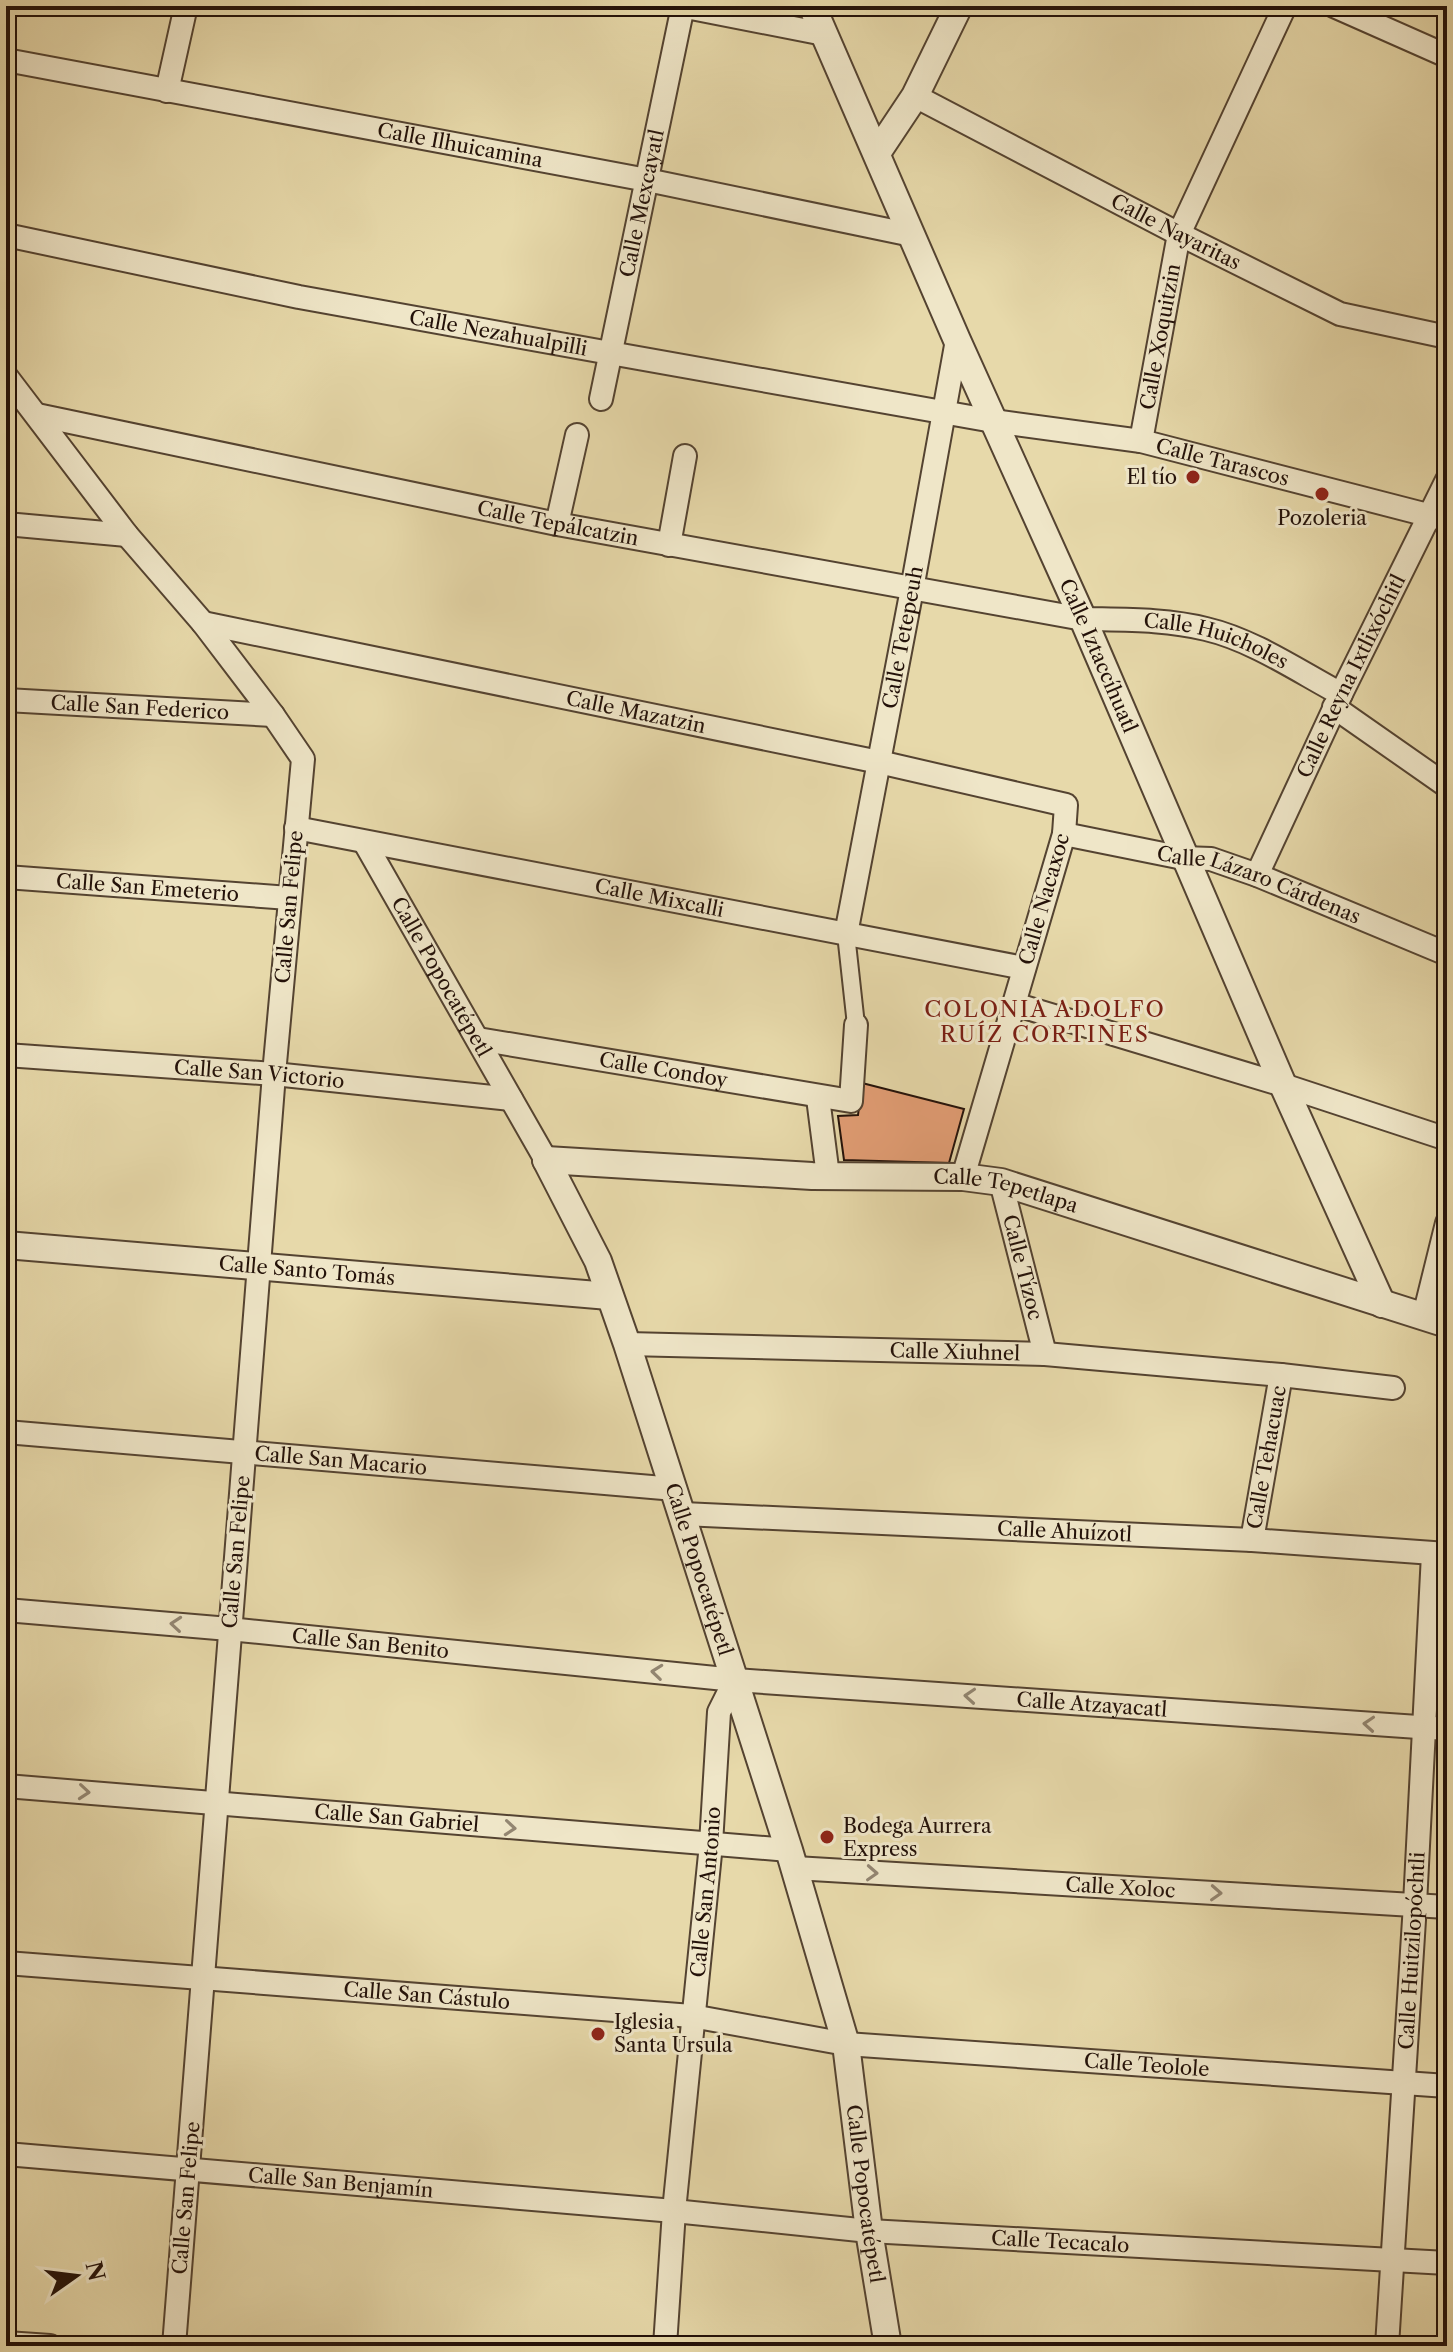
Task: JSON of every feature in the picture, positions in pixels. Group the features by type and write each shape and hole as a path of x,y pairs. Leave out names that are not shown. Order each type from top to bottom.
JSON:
{"street":[{"path":"167,91 186,6"},
{"path":"682,6 824,34"},
{"name":"Calle Mexcayatl","path":"601,399 682,6"},
{"name":"Calle Iztaccíhuatl","path":"812,6 957,340 1083,619 1183,858 1382,1304"},
{"path":"877,153 915,96 959,6"},
{"name":"Calle Xoquitzin","path":"1141,441 1179,234 1285,6"},
{"path":"1334,6 1447,56"},
{"name":"Calle Ilhuicamina","path":"6,60 647,180 912,235"},
{"name":"Calle Nayaritas","path":"915,96 1340,314 1447,337"},
{"name":"Calle Nezahualpilli","path":"6,235 299,297 993,421"},
{"name":"Calle Tetepeuh","path":"846,934 957,340"},
{"path":"6,376 127,535 203,623 273,715"},
{"name":"Calle Tepálcatzin","path":"37,415 557,524 1083,619"},
{"name":"Calle Tarascos","path":"993,421 1141,441 1439,518"},
{"path":"557,524 577,435"},
{"path":"669,545 685,456"},
{"name":"Calle Reyna Ixtlixóchitl","path":"1257,875 1338,701 1439,518 1447,480"},
{"path":"6,524 127,535"},
{"name":"Calle Huicholes","path":"1083,619 1165,621 1209,629 1248,645 1338,701 1447,786"},
{"name":"Calle Mazatzin","path":"203,623 879,762 1066,805"},
{"name":"Calle San Federico","path":"6,700 273,715"},
{"name":"Calle San Felipe","path":"174,2346 274,1074 303,759 273,715"},
{"name":"Calle Nacaxoc","path":"963,1177 1064,834 1066,805"},
{"name":"Calle Mixcalli","path":"296,828 1024,968"},
{"name":"Calle Lázaro Cárdenas","path":"1064,834 1183,858 1211,859 1447,954"},
{"name":"Calle Popocatépetl","path":"365,843 546,1160 598,1261 627,1344 792,1859 846,2044 869,2231 888,2346"},
{"name":"Calle San Emeterio","path":"6,877 289,898"},
{"path":"846,934 856,1025"},
{"path":"1014,1004 1283,1085 1447,1139"},
{"name":"Calle Condoy","path":"478,1039 818,1098 851,1101 856,1025"},
{"name":"Calle San Victorio","path":"6,1055 274,1074 511,1099"},
{"path":"818,1098 828,1176"},
{"name":"Calle Tepetlapa","path":"546,1160 828,1176 963,1177 1001,1182 1436,1320"},
{"name":"Calle Tízoc","path":"1001,1182 1045,1354"},
{"path":"1436,1320 1447,1223"},
{"name":"Calle Santo Tomás","path":"6,1245 609,1296"},
{"name":"Calle Xiuhnel","path":"627,1344 1045,1354 1393,1388"},
{"name":"Calle Tehacuac","path":"1252,1540 1281,1375"},
{"name":"Calle San Macario","path":"6,1432 244,1451 679,1501"},
{"name":"Calle Ahuízotl","path":"679,1501 1440,1554"},
{"name":"Calle Huitzilopóchtli","path":"1387,2346 1424,1727 1440,1554"},
{"name":"Calle San Benito","path":"6,1610 229,1629 735,1680"},
{"name":"Calle Atzayacatl","path":"735,1680 1447,1729"},
{"name":"Calle San Antonio","path":"665,2346 674,2211 711,1844 719,1712 735,1680"},
{"name":"Calle San Gabriel","path":"6,1786 711,1844 792,1859"},
{"name":"Calle Xoloc","path":"792,1859 1447,1907"},
{"name":"Calle San Cástulo","path":"6,1963 692,2016 846,2044"},
{"name":"Calle Teolole","path":"846,2044 1447,2086"},
{"name":"Calle San Benjamín","path":"6,2154 674,2211"},
{"name":"Calle Tecacalo","path":"674,2211 869,2231 1447,2263"},
{"path":"6,2343 50,2346"}],"building":[{"path":"862,1083 964,1109 949,1163 844,1160 838,1116 858,1115"}],"place":[{"name":"El tío","path":"1193,477"},
{"name":"Pozoleria","path":"1322,494"},
{"name":"Bodega Aurrera Express","path":"827,1837"},
{"name":"Iglesia Santa Ursula","path":"598,2034"}],"district":[{"name":"COLONIA ADOLFO RUÍZ CORTINES","path":"1045,1022"}]}
